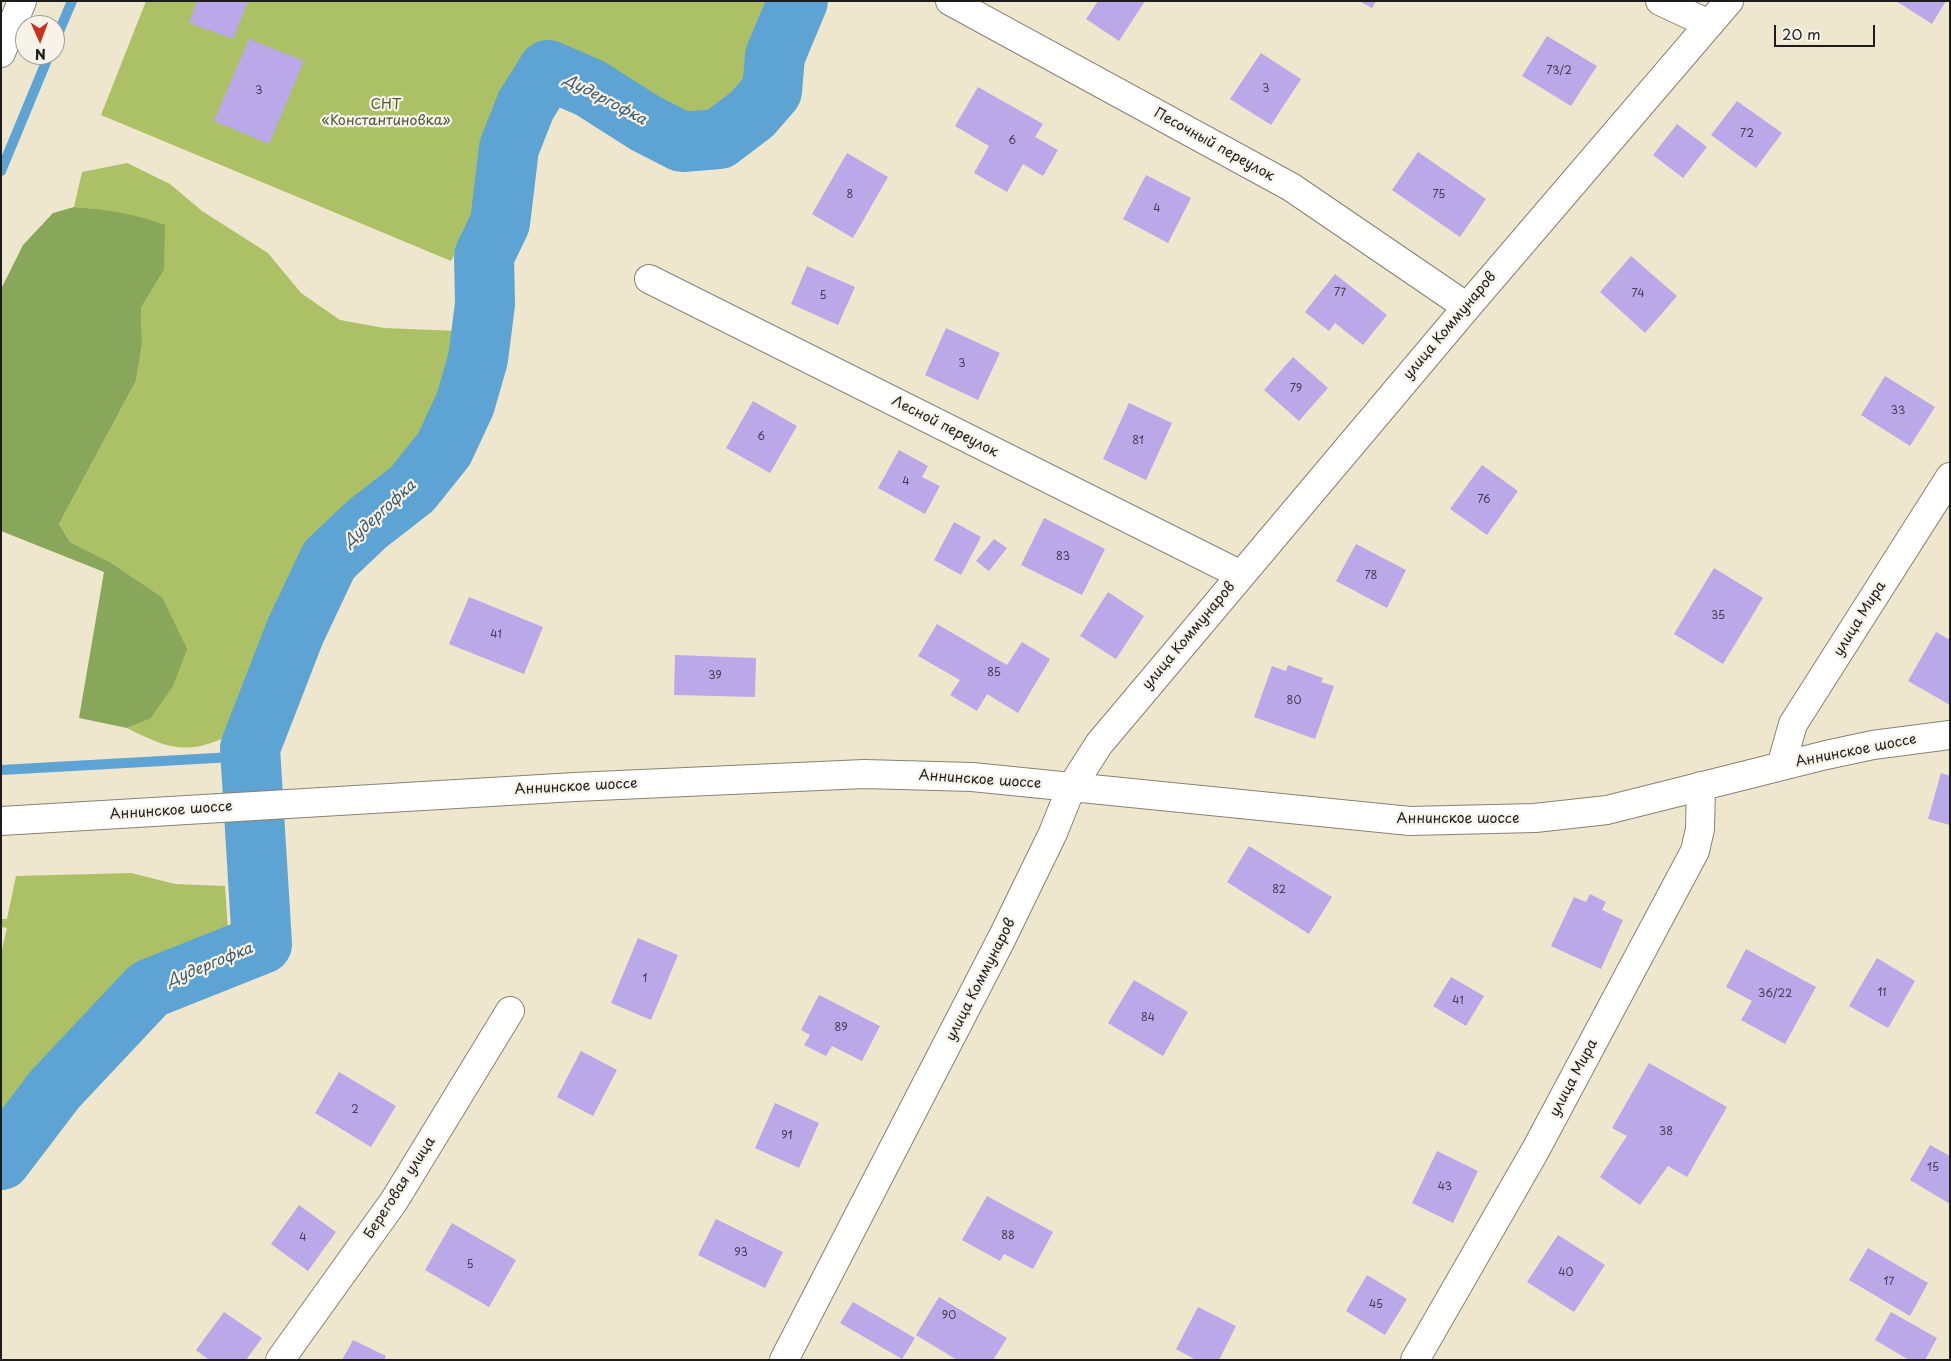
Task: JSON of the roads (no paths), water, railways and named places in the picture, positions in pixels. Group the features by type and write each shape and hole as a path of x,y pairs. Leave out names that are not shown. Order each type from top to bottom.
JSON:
{"street":[{"path":"1,53 22,1"},
{"name":"Песочный переулок","path":"950,1 1291,187 1467,307"},
{"path":"1660,1 1709,24"},
{"name":"улица Коммунаров","path":"784,1360 1002,938 1053,833 1071,788 1099,744 1467,307 1729,1"},
{"name":"Лесной переулок","path":"649,279 1241,575"},
{"name":"улица Мира","path":"1781,766 1793,724 1950,477"},
{"name":"Аннинское шоссе","path":"1,821 594,786 864,774 972,777 1410,821 1535,818 1607,810 1781,766 1874,745 1950,735"},
{"name":"улица Мира","path":"1415,1360 1535,1151 1695,851 1700,828 1701,786"},
{"name":"Береговая улица","path":"280,1360 394,1201 510,1011"}],"waterway":[{"path":"65,17 72,1"},
{"name":"Дудергофка","path":"1,1160 55,1089 149,989 262,944 250,748 295,632 329,560 367,524 412,489 444,449 465,404 478,359 485,304 484,256 500,223 509,148 526,105 548,70 590,88 645,123 682,142 719,139 752,114 772,91 775,56 798,1"},
{"path":"1,171 45,65"},
{"path":"1,770 251,756"}],"park label":[{"name":"СНТ «Константиновка»","path":"386,114"}]}
